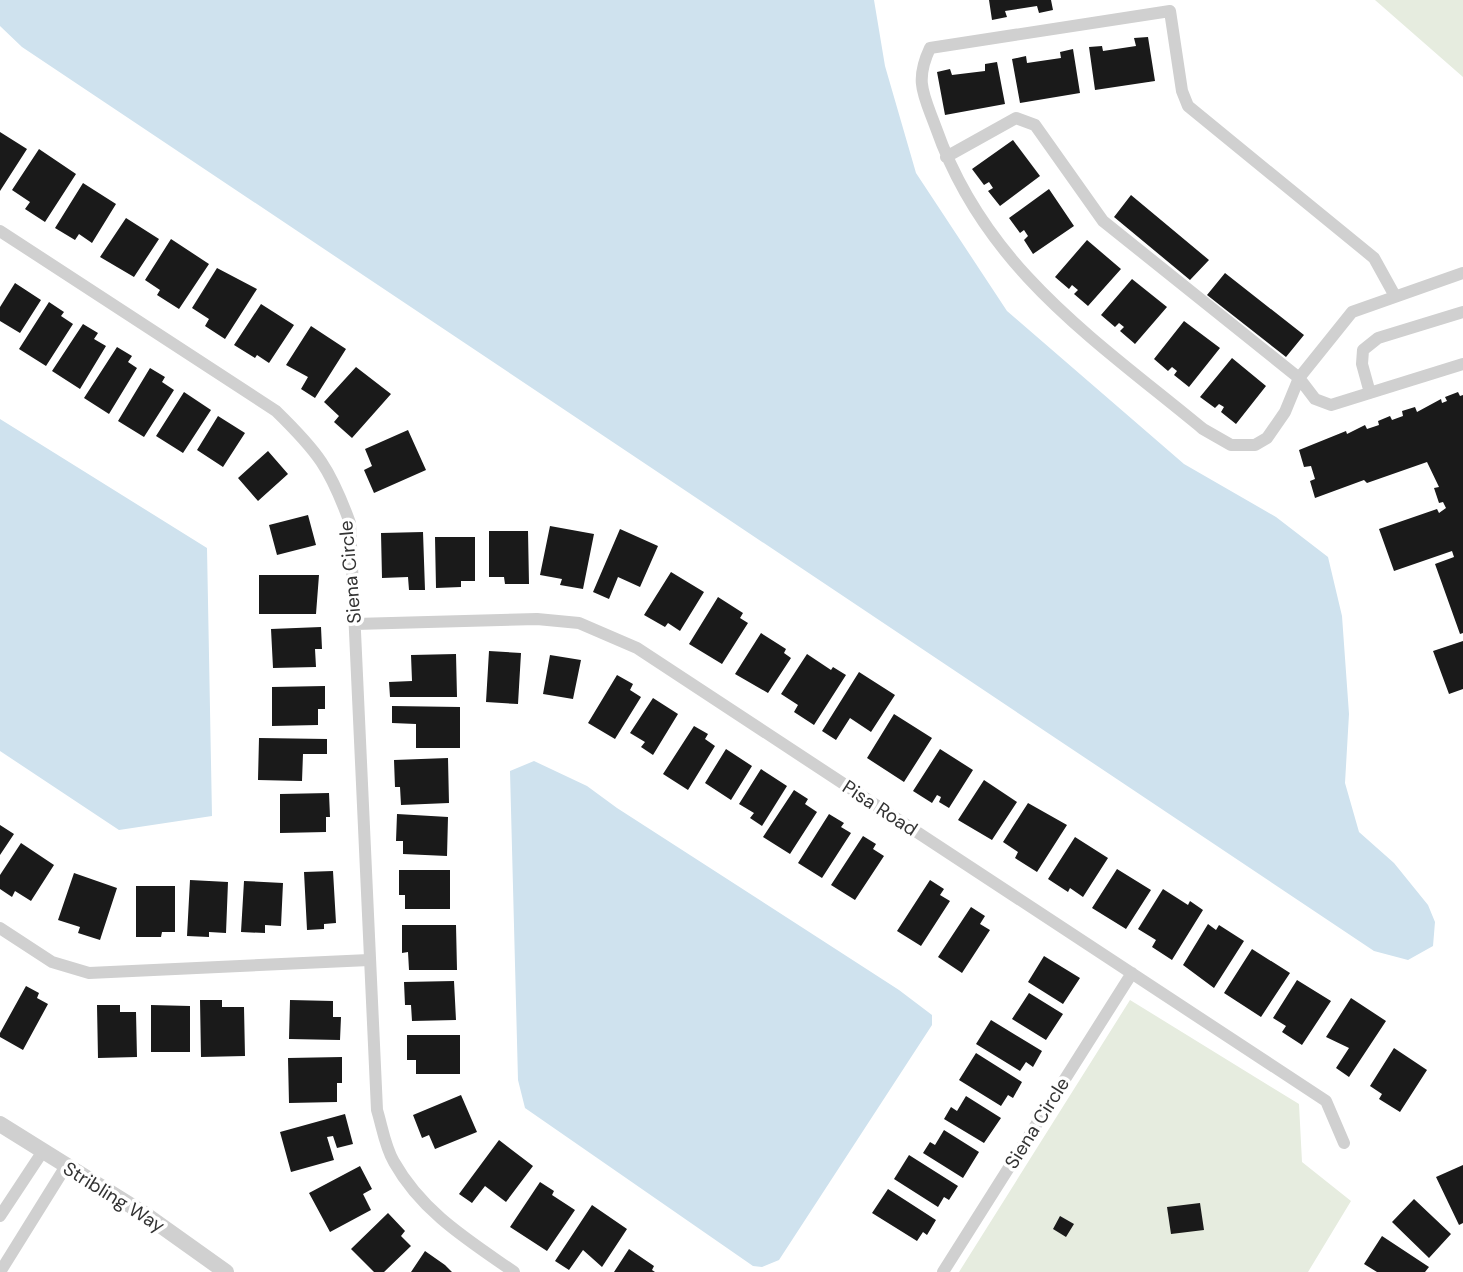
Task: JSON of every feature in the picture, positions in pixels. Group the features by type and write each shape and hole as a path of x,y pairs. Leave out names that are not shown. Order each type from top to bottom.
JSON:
{"street":[{"path":"1395,296 1374,258 1188,106 1182,91 1170,10 930,48 920,69 920,85 946,157 988,233 1043,296 1203,429 1231,445 1255,445 1267,438 1285,412 1299,378 1352,312 1463,273"},
{"path":"946,157 1016,118 1035,125 1103,221 1299,378 1315,399 1331,405 1463,364"},
{"name":"Siena Circle","path":"0,231 276,411 310,444 334,478 349,523 377,1110 393,1160 421,1202 455,1231 514,1272"},
{"path":"1370,393 1362,364 1363,350 1378,338 1463,312"},
{"name":"Pisa Road","path":"355,624 537,619 579,623 608,633 637,648 1326,1101 1345,1143"},
{"path":"0,928 52,962 89,973 369,960"},
{"name":"Siena Circle","path":"943,1272 1132,973"},
{"name":"Stribling Way","path":"0,1124 146,1215 226,1272"},
{"path":"0,1216 43,1151"},
{"path":"0,1272 66,1167"}],"shaded area":[{"path":"1375,0 1463,0 1463,77"},
{"path":"1130,1000 1299,1104 1302,1162 1351,1201 1308,1272 959,1272"}],"water":[{"path":"0,0 874,0 885,66 916,173 1007,311 1184,464 1276,517 1328,557 1342,616 1349,714 1345,783 1359,832 1394,863 1428,905 1435,922 1433,946 1408,960 1374,951 22,47 0,26"},
{"path":"0,419 207,548 212,816 119,830 0,751"},
{"path":"534,761 587,786 899,990 932,1015 932,1025 779,1260 762,1267 753,1266 525,1108 518,1080 510,771"}],"building":[{"path":"989,0 1051,0 1053,10 1039,13 1037,6 1005,11 1007,17 992,20"},
{"path":"1148,37 1155,81 1095,90 1089,47 1102,46 1103,51 1136,46 1134,38"},
{"path":"1073,49 1080,93 1020,103 1012,59 1026,56 1027,63 1061,58 1060,52"},
{"path":"997,62 1005,104 945,115 937,72 950,69 952,75 985,71 985,64"},
{"path":"0,132 27,149 0,191"},
{"path":"1013,140 1040,176 1000,206 988,191 993,188 989,182 984,185 972,169"},
{"path":"39,149 76,174 45,222 25,209 30,202 12,190"},
{"path":"83,183 116,204 92,243 79,234 75,240 55,228"},
{"path":"1049,189 1074,226 1033,254 1024,240 1028,236 1024,230 1020,233 1009,218"},
{"path":"1131,195 1209,260 1190,280 1114,217"},
{"path":"126,218 159,239 134,277 100,257"},
{"path":"171,239 209,264 179,309 157,295 160,290 145,280"},
{"path":"1087,240 1121,269 1088,306 1074,294 1078,290 1072,285 1069,289 1055,277"},
{"path":"217,268 257,289 225,339 205,326 209,319 192,308"},
{"path":"1225,273 1304,335 1286,357 1207,295"},
{"path":"1132,279 1167,307 1135,344 1120,331 1124,327 1119,323 1115,327 1101,315"},
{"path":"15,283 41,300 20,333 0,321 0,307"},
{"path":"49,302 64,312 61,316 73,324 46,366 19,349"},
{"path":"261,304 294,325 269,363 234,345"},
{"path":"1184,321 1220,348 1189,387 1174,375 1177,371 1172,367 1168,371 1154,359"},
{"path":"83,324 98,333 94,339 106,346 80,389 52,371"},
{"path":"311,326 346,349 315,398 301,389 308,377 286,365"},
{"path":"117,347 132,356 128,362 137,368 109,414 84,398"},
{"path":"1232,358 1266,386 1236,424 1221,412 1224,407 1219,404 1215,408 1200,397"},
{"path":"356,367 391,394 352,438 334,422 339,416 324,402"},
{"path":"150,368 165,377 162,382 174,390 144,437 118,421"},
{"path":"184,392 211,410 183,453 156,436"},
{"path":"1458,392 1460,396 1463,395 1463,633 1460,634 1435,564 1454,557 1452,551 1394,571 1379,529 1437,509 1439,513 1446,508 1443,502 1439,503 1434,488 1439,487 1427,462 1367,483 1364,480 1315,498 1310,481 1315,479 1311,466 1304,467 1299,450 1365,425 1367,429 1379,425 1378,421 1390,416 1392,420 1403,416 1402,411 1415,407 1417,412 1441,399 1442,403 1447,401 1445,397"},
{"path":"218,416 245,433 223,467 197,450"},
{"path":"408,430 426,470 374,493 364,470 372,466 365,449"},
{"path":"268,451 288,474 258,501 238,478"},
{"path":"308,515 316,545 277,555 269,525"},
{"path":"550,526 594,534 583,589 560,585 562,579 540,575"},
{"path":"620,529 658,546 640,587 618,577 609,599 593,592"},
{"path":"489,531 528,531 529,584 505,584 504,577 489,577"},
{"path":"423,532 425,590 409,590 408,577 382,578 381,533"},
{"path":"435,537 475,537 475,581 461,581 461,587 436,588"},
{"path":"671,572 704,592 680,631 668,623 665,627 644,615"},
{"path":"259,575 319,575 316,614 259,614"},
{"path":"718,597 743,613 740,618 748,623 722,664 689,644"},
{"path":"321,627 322,649 315,649 316,667 273,668 271,629"},
{"path":"761,633 786,649 784,653 791,658 768,693 735,674"},
{"path":"1463,641 1463,689 1449,694 1433,651"},
{"path":"489,651 521,653 518,704 486,702"},
{"path":"456,654 457,697 390,697 389,682 412,681 411,655"},
{"path":"807,654 831,670 833,667 846,675 814,725 794,712 798,705 781,694"},
{"path":"550,655 581,660 573,699 543,694"},
{"path":"859,672 895,695 871,732 850,718 836,740 822,731"},
{"path":"617,675 633,684 630,690 641,697 615,739 588,723"},
{"path":"325,686 325,709 318,709 318,725 272,726 272,687"},
{"path":"653,698 678,714 653,755 641,747 645,742 630,733"},
{"path":"392,706 460,707 460,748 416,748 416,724 392,723"},
{"path":"894,714 932,738 904,782 867,758"},
{"path":"694,726 708,734 705,739 715,746 688,790 663,774"},
{"path":"259,738 327,739 327,754 303,754 302,781 258,780"},
{"path":"726,749 752,766 731,800 705,783"},
{"path":"940,749 973,770 949,808 939,802 941,797 937,795 932,803 913,791"},
{"path":"448,758 449,803 401,805 400,787 395,787 394,760"},
{"path":"761,769 787,786 762,826 750,818 754,813 739,804"},
{"path":"984,780 1017,802 992,840 958,820"},
{"path":"794,790 808,799 805,804 817,812 790,854 763,837"},
{"path":"329,793 330,817 326,817 326,832 280,833 280,794"},
{"path":"1028,803 1067,825 1037,872 1015,858 1018,852 1003,842"},
{"path":"397,814 448,817 447,856 403,854 403,841 396,841"},
{"path":"829,814 844,823 841,827 851,833 822,878 798,863"},
{"path":"0,825 14,834 0,855"},
{"path":"863,836 876,844 873,849 884,856 855,900 831,885"},
{"path":"1075,837 1108,858 1083,897 1070,888 1068,892 1048,879"},
{"path":"21,843 54,865 31,901 15,891 12,897 0,889 0,875"},
{"path":"1117,869 1151,890 1126,929 1092,908"},
{"path":"399,870 450,870 450,909 405,909 405,895 399,895"},
{"path":"333,871 336,923 324,924 324,929 307,930 304,872"},
{"path":"74,873 117,888 100,940 78,933 80,927 58,920"},
{"path":"190,880 228,882 226,933 209,932 209,937 187,936"},
{"path":"930,880 944,889 940,895 950,901 921,946 897,931"},
{"path":"244,881 283,883 281,926 265,925 265,933 241,932"},
{"path":"136,886 175,886 175,932 162,932 161,937 136,937"},
{"path":"1163,889 1188,905 1190,901 1203,910 1172,960 1152,947 1156,940 1138,929"},
{"path":"971,907 985,916 980,924 990,930 962,973 938,957"},
{"path":"1208,924 1216,930 1219,925 1244,941 1214,988 1183,965"},
{"path":"402,925 456,925 457,970 409,970 408,952 402,953"},
{"path":"1252,949 1290,973 1261,1017 1224,993"},
{"path":"1044,956 1080,978 1063,1004 1028,982"},
{"path":"1297,980 1331,1001 1302,1045 1282,1032 1286,1026 1273,1018"},
{"path":"454,981 456,1020 412,1021 411,1005 405,1005 404,982"},
{"path":"26,986 39,993 37,998 48,1004 23,1050 0,1037 0,1033"},
{"path":"1029,993 1063,1014 1046,1040 1012,1019"},
{"path":"1351,998 1386,1021 1349,1077 1336,1068 1349,1048 1326,1037"},
{"path":"200,1000 222,1000 222,1007 244,1007 245,1056 201,1057"},
{"path":"290,1000 333,1001 333,1017 341,1017 340,1040 289,1039"},
{"path":"97,1005 120,1005 120,1012 136,1012 137,1057 98,1058"},
{"path":"151,1005 190,1006 190,1052 151,1052"},
{"path":"991,1020 1042,1051 1033,1067 1026,1062 1020,1071 976,1044"},
{"path":"407,1035 460,1035 460,1074 416,1074 416,1060 407,1060"},
{"path":"1394,1048 1427,1070 1400,1112 1379,1099 1382,1094 1370,1086"},
{"path":"976,1053 1022,1082 1013,1098 1008,1095 1001,1106 959,1080"},
{"path":"342,1057 342,1083 337,1083 337,1102 289,1103 288,1058"},
{"path":"461,1095 477,1132 435,1149 429,1135 422,1138 413,1115"},
{"path":"966,1096 1001,1118 984,1143 944,1119 951,1107 957,1111"},
{"path":"345,1114 353,1144 337,1148 333,1136 327,1137 334,1160 291,1172 280,1132"},
{"path":"944,1130 979,1152 963,1178 923,1153 930,1142 935,1145"},
{"path":"499,1140 533,1166 506,1202 485,1186 472,1203 459,1194"},
{"path":"909,1155 958,1186 949,1200 944,1197 938,1207 894,1179"},
{"path":"1463,1165 1463,1223 1459,1225 1436,1177"},
{"path":"360,1166 372,1189 363,1194 371,1210 330,1232 309,1193"},
{"path":"540,1182 554,1191 552,1195 575,1210 547,1251 510,1227"},
{"path":"888,1189 936,1220 927,1235 923,1232 917,1241 872,1213"},
{"path":"1414,1199 1451,1234 1429,1258 1392,1222"},
{"path":"1200,1203 1204,1230 1171,1234 1167,1207"},
{"path":"592,1205 627,1229 602,1267 583,1250 569,1270 555,1261"},
{"path":"388,1213 405,1231 401,1236 411,1246 384,1272 374,1272 351,1249"},
{"path":"1060,1216 1074,1224 1066,1237 1053,1229"},
{"path":"1382,1236 1429,1267 1425,1272 1377,1272 1364,1264"},
{"path":"629,1249 654,1266 652,1270 655,1272 614,1272"},
{"path":"425,1251 445,1265 452,1272 411,1272"}]}
